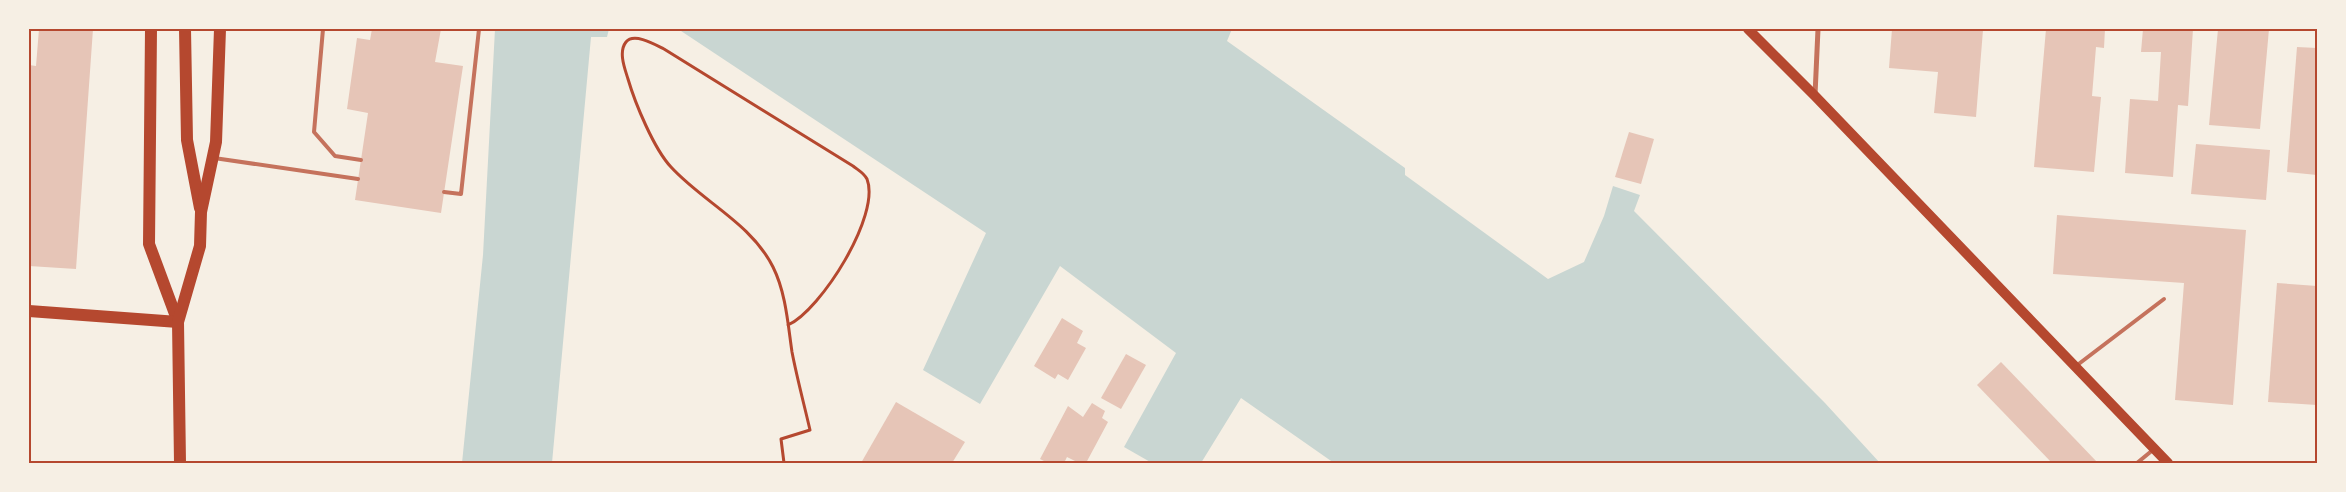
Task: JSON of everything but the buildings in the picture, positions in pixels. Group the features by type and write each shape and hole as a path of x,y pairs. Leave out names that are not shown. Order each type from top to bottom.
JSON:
{"main road":[{"path":"151,29 149,244 178,322"},
{"path":"185,29 187,140 201,212"},
{"path":"180,463 178,322 200,246 201,212 216,142 220,29"},
{"path":"1748,29 1815,96 2168,463"},
{"path":"29,311 178,322"}],"street":[{"path":"1815,96 1818,29"}],"lane":[{"path":"323,29 314,132 335,156 361,160"},
{"path":"444,192 461,194 479,29"},
{"path":"213,157 358,179"},
{"path":"2074,367 2164,299"},
{"path":"2137,463 2154,449"}],"path":[{"path":"784,463 781,439 810,430 774,269 761,248 726,212 682,178 661,155 633,96 624,68 623,49 626,42 630,39 643,40 664,49 853,166 867,179 867,196 862,223 837,275 808,312 788,325"}],"shaded area":[{"path":"495,29 609,29 607,37 591,37 552,463 462,463 483,255"},
{"path":"678,29 1232,29 1227,41 1405,168 1405,175 1548,279 1584,262 1604,216 1613,186 1640,195 1634,211 1825,403 1880,463 1334,463 1241,398 1201,463 1152,463 1124,447 1176,353 1060,266 980,404 923,370 986,233"}]}
